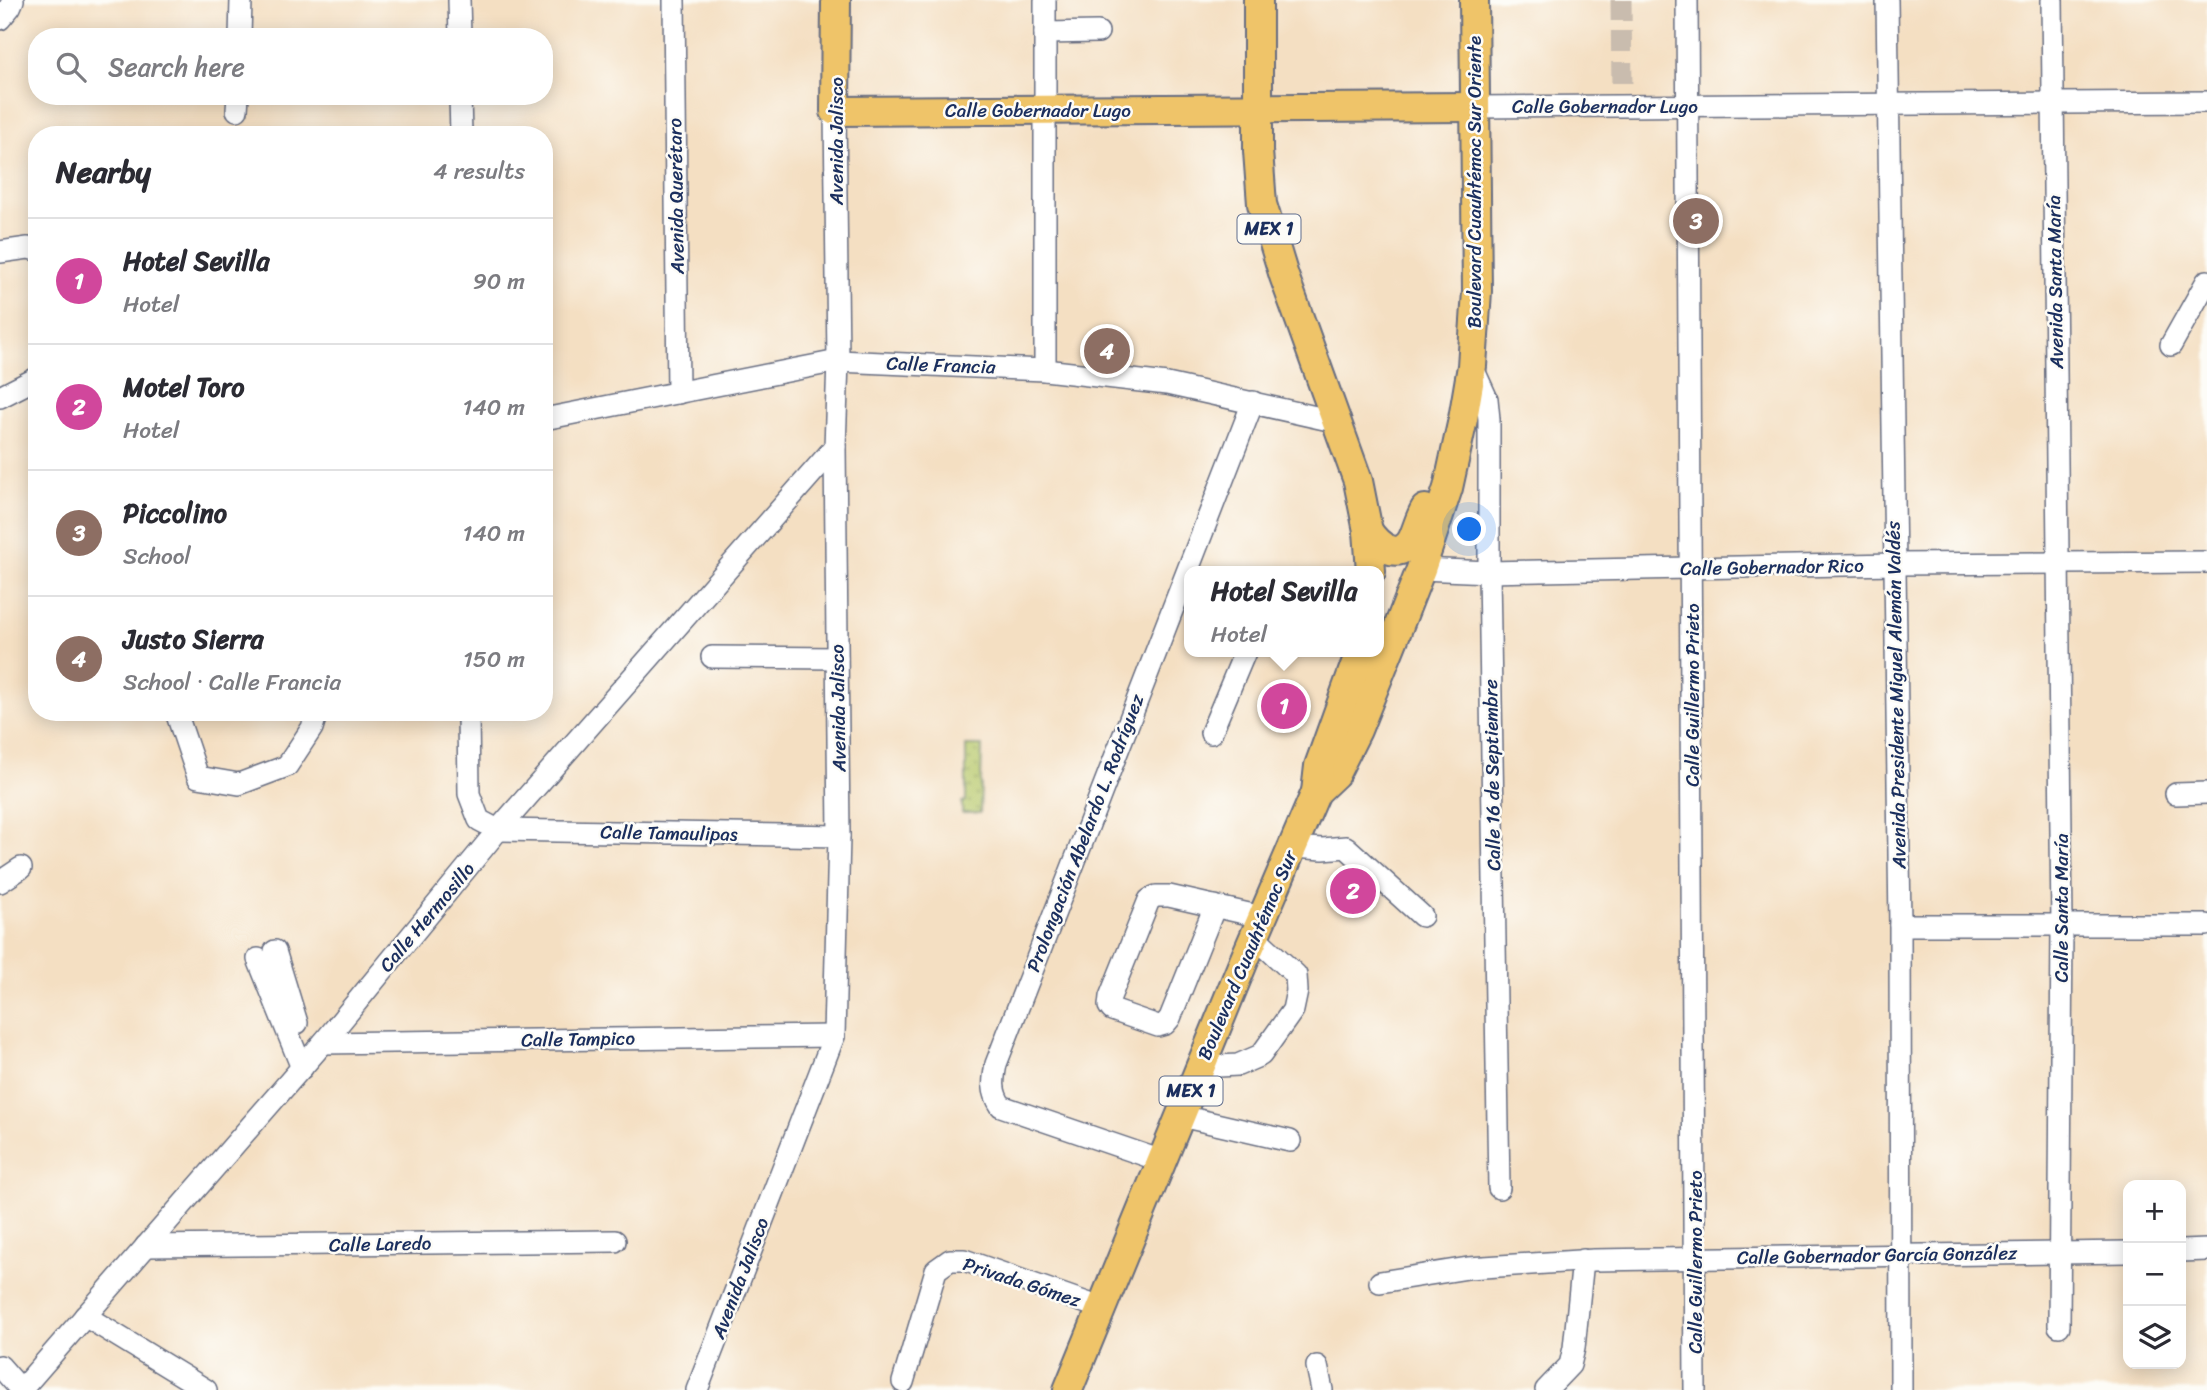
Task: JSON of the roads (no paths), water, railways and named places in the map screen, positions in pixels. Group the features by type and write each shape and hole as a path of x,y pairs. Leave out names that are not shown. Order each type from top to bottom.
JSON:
{"main road":[{"name":"Avenida Jalisco","path":"835,111 836,0"},
{"name":"MEX 1","path":"1258,0 1259,177 1262,204 1284,276 1358,481 1368,531 1371,566"},
{"name":"Boulevard Cuauhtémoc Sur Oriente","path":"1448,488 1472,366 1477,279 1474,0"},
{"name":"Calle Gobernador Lugo","path":"835,111 1475,107"},
{"path":"1368,531 1383,549 1394,551 1405,548 1430,503 1448,488"},
{"name":"Boulevard Cuauhtémoc Sur","path":"1316,792 1335,774 1357,730 1421,569 1448,488"},
{"name":"Boulevard Cuauhtémoc Sur","path":"1068,1390 1316,792 1319,766 1358,657"}],"street":[{"path":"0,19 13,0"},
{"path":"240,28 241,0"},
{"path":"459,0 460,28"},
{"name":"Avenida Querétaro","path":"674,0 678,393"},
{"path":"1045,0 1045,370"},
{"name":"Calle Guillermo Prieto","path":"1687,0 1695,1390"},
{"name":"Avenida Presidente Miguel Alemán Valdés","path":"1887,0 1900,925 1901,1390"},
{"name":"Avenida Santa María","path":"2052,0 2057,564"},
{"path":"1045,33 1098,32"},
{"name":"Calle Gobernador Lugo","path":"1475,107 1623,97 1687,106 2207,102"},
{"path":"460,105 461,126"},
{"name":"Avenida Jalisco","path":"697,1390 834,1036 839,836 835,111"},
{"path":"0,252 28,248"},
{"path":"2171,345 2207,281"},
{"name":"Calle Francia","path":"553,417 838,361 1045,370 1167,384 1338,422"},
{"name":"Calle 16 de Septiembre","path":"1472,366 1484,392 1489,419 1499,1188"},
{"path":"0,397 28,383"},
{"name":"Prolongación Abelardo L. Rodríguez","path":"1189,566 1253,402"},
{"name":"Calle Hermosillo","path":"21,1390 312,1055 498,831 835,447"},
{"name":"Calle Gobernador Rico","path":"1421,569 1489,572 1895,564 2207,562"},
{"name":"Calle Santa María","path":"2057,564 2062,926 2059,1326"},
{"name":"Prolongación Abelardo L. Rodríguez","path":"1162,1161 1001,1106 995,1097 992,1084 996,1064 1184,580"},
{"path":"712,657 837,658"},
{"path":"1211,733 1243,657"},
{"path":"179,721 198,777 239,784 287,766 314,721"},
{"path":"468,721 469,794 479,820 498,831"},
{"path":"2176,794 2207,793"},
{"name":"Calle Tamaulipas","path":"498,831 839,836"},
{"path":"1292,847 1346,847 1422,916"},
{"path":"0,881 21,868"},
{"path":"1200,1067 1238,1065 1261,1055 1293,1010 1297,991 1296,975 1258,927 1215,906 1169,896 1156,896 1149,900 1109,1006 1112,1010 1158,1026 1165,1024 1215,906"},
{"path":"1900,925 2207,925"},
{"path":"266,955 312,1055"},
{"name":"Calle Tampico","path":"312,1055 834,1036"},
{"path":"1181,1116 1290,1141"},
{"name":"Calle Laredo","path":"146,1246 615,1241"},
{"path":"2186,1251 2207,1250"},
{"name":"Calle Gobernador García González","path":"1380,1282 1468,1268 1583,1260 2123,1252"},
{"path":"1546,1390 1570,1365 1583,1260"},
{"name":"Privada Gómez","path":"903,1382 936,1270 950,1261 964,1261 1101,1308"},
{"path":"85,1316 206,1390"},
{"path":"0,1366 21,1390"},
{"path":"1317,1366 1322,1390"}],"tunnel":[{"path":"1621,0 1622,89"}],"place":[{"name":"Piccolino","path":"1696,221"},
{"name":"Justo Sierra","path":"1107,351"},
{"name":"Hotel Sevilla","path":"1284,706"},
{"name":"Motel Toro","path":"1353,891"}]}
